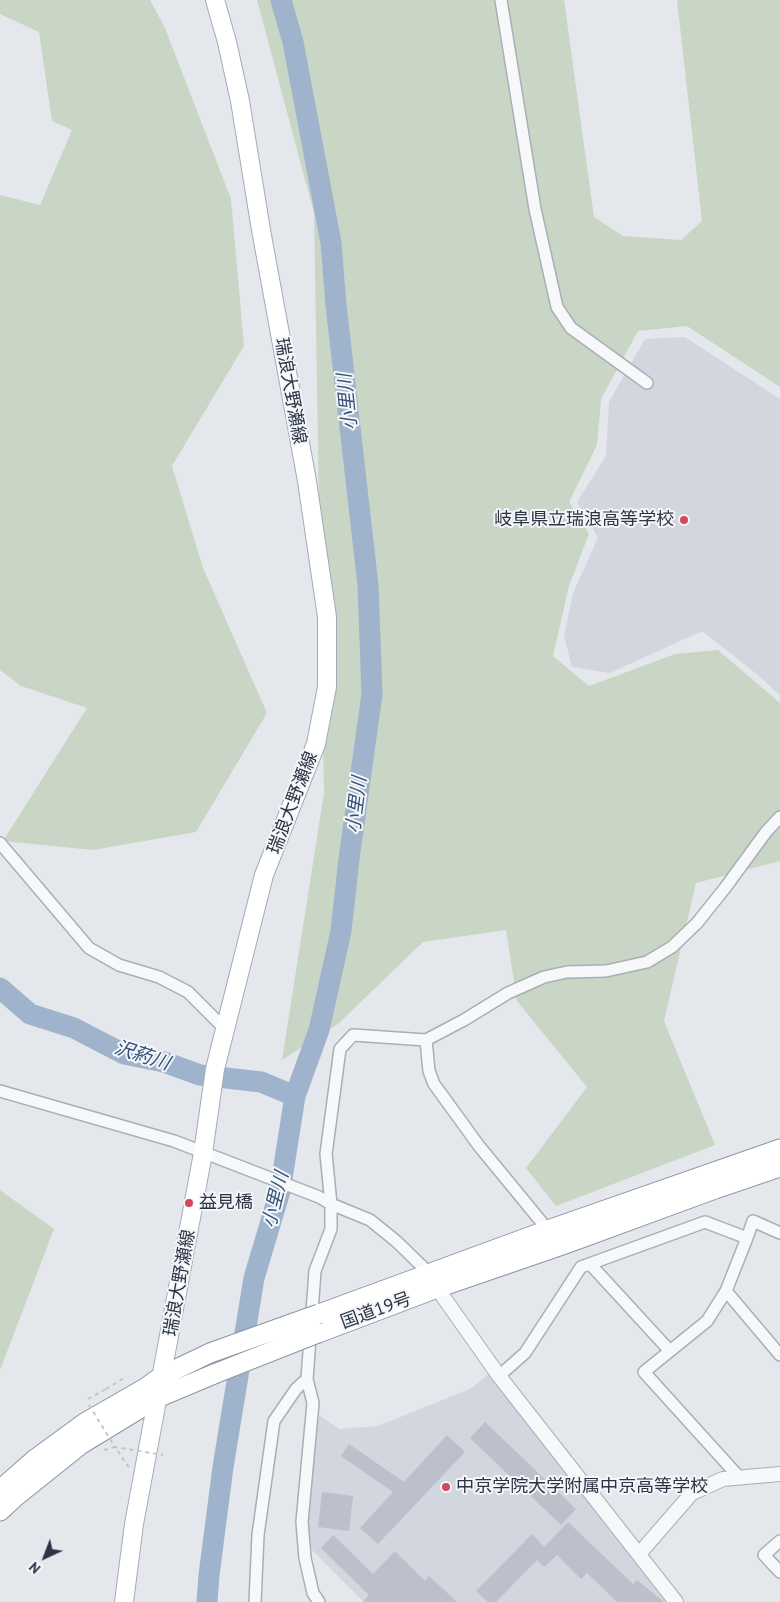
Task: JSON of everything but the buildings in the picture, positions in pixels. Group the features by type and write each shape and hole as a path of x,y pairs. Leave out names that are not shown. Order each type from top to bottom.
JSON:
{"highway":[{"name":"国道19号","path":"0,1511 14,1497 80,1445 157,1398 318,1332 548,1230 780,1149"},
{"name":"国道19号","path":"0,1490 34,1460 86,1422 147,1387 162,1376 210,1353 319,1314 566,1244 714,1189 780,1167"}],"main road":[{"name":"瑞浪大野瀬線","path":"124,1602 134,1524 203,1154 215,1069 224,1028 264,875 316,744 327,687 327,617 307,481 261,230 240,101 225,35 214,0"}],"street":[{"path":"501,0 535,209 556,307 570,328 647,383"},
{"path":"319,1602 313,1593 305,1558 302,1522 313,1403 307,1379 315,1271 331,1229 331,1204 326,1154 340,1049 353,1035 426,1040 464,1020 508,993 544,976 567,972 606,971 647,962 672,947 697,923 766,832 780,817"},
{"path":"0,843 89,948 118,965 159,977 188,992 224,1028"},
{"path":"426,1040 429,1071 434,1084 479,1146 548,1230"},
{"path":"0,1091 174,1141 203,1154 319,1197 370,1220 396,1241 434,1281 499,1376 639,1554 672,1600"},
{"path":"739,1477 644,1372 707,1321 726,1291 753,1221 780,1233"},
{"path":"499,1376 525,1353 581,1267 705,1222 747,1238"},
{"path":"590,1264 670,1351"},
{"path":"726,1291 780,1355"},
{"path":"255,1602 258,1535 274,1422 296,1389 307,1379"},
{"path":"639,1554 692,1493 723,1479 780,1474"},
{"path":"780,1541 764,1555 780,1572"}],"path":[{"path":"106,1389 124,1378"},
{"path":"89,1405 130,1470"},
{"path":"115,1447 163,1454"}],"shaded area":[{"name":"岐阜県立瑞浪高等学校","path":"685,337 780,399 780,695 702,631 610,673 572,667 564,636 573,593 598,538 577,502 606,456 609,402 645,339"},
{"name":"中京学院大学附属中京高等学校","path":"490,1373 668,1597 664,1602 364,1602 306,1544 316,1413 339,1429 378,1426 470,1389"}],"green space":[{"path":"0,0 150,0 165,28 231,199 244,346 172,466 203,568 267,713 196,832 93,850 3,841 87,708 21,686 0,670 0,195 40,205 72,130 52,121 39,32 0,14"},
{"path":"257,0 564,0 594,217 623,236 681,240 702,221 677,0 780,0 780,387 687,326 638,331 601,399 597,445 569,502 589,534 569,586 553,656 589,686 675,654 718,650 780,703 780,861 696,883 664,1021 715,1145 556,1206 526,1168 587,1087 517,1001 506,930 423,942 338,1024 282,1060 324,793 314,213"},
{"path":"0,1190 54,1229 0,1370"}],"waterway":[{"name":"小里川","path":"207,1602 223,1467 254,1278 280,1191 295,1096 319,1030 341,931 372,694 368,585 336,305 331,243 293,42 281,0"},
{"name":"沢葯川","path":"0,988 30,1014 74,1028 124,1054 164,1062 200,1075 261,1082 295,1096"}],"place":[{"name":"岐阜県立瑞浪高等学校","path":"684,520"},
{"name":"益見橋","path":"189,1203"},
{"name":"中京学院大学附属中京高等学校","path":"446,1487"}]}
